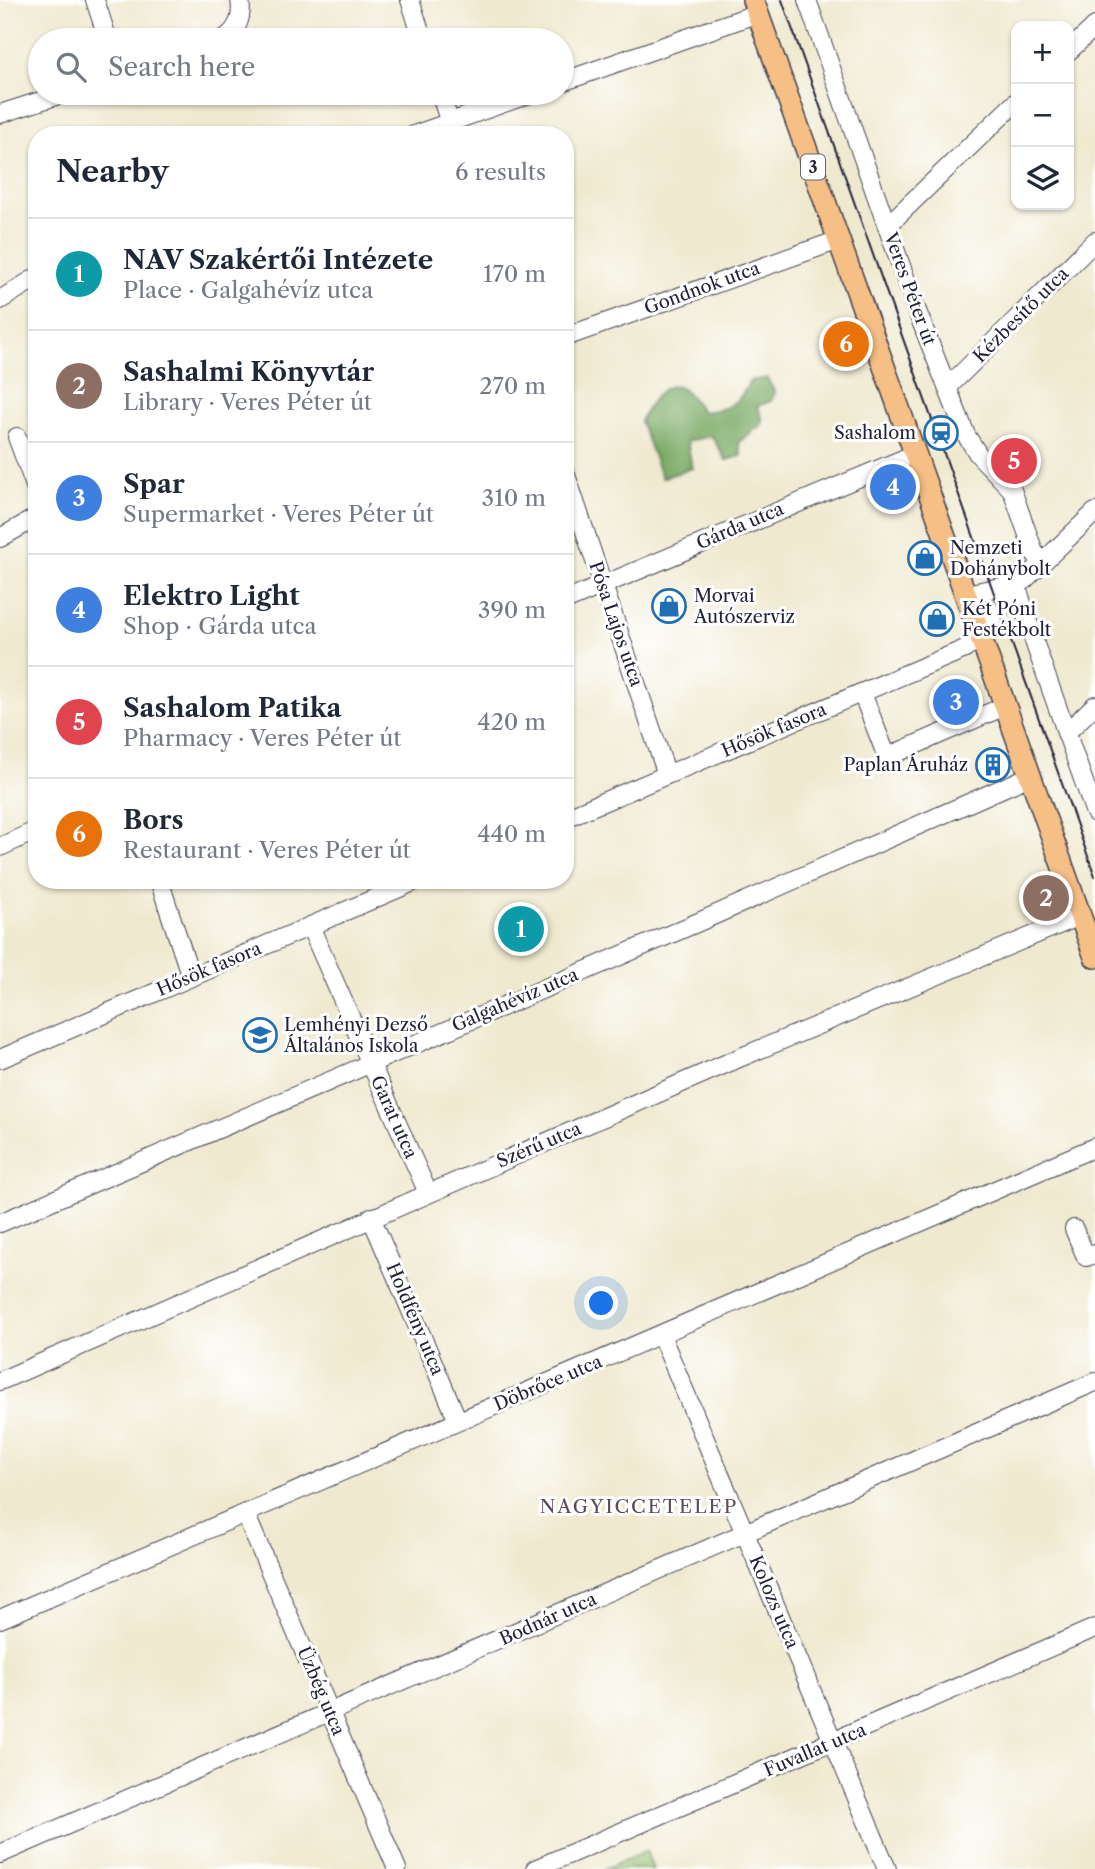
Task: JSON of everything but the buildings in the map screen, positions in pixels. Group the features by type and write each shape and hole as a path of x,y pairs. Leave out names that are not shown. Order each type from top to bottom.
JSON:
{"main road":[{"name":"3","path":"756,6 1095,957"}],"street":[{"path":"95,0 104,28"},
{"path":"235,28 240,21 240,0"},
{"path":"410,0 419,28"},
{"name":"Veres Péter út","path":"807,0 887,226 966,435 978,454 1012,490 1034,552 1042,563"},
{"path":"574,77 756,6"},
{"path":"1074,46 1095,26"},
{"path":"1,109 28,102"},
{"path":"444,105 451,126"},
{"path":"457,126 504,105"},
{"path":"887,226 1011,107"},
{"name":"Gondnok utca","path":"574,334 839,240"},
{"name":"Kézbesítő utca","path":"947,388 1095,241"},
{"path":"0,300 28,283"},
{"path":"17,437 28,467"},
{"name":"Gárda utca","path":"574,597 915,454"},
{"name":"Pósa Lajos utca","path":"574,499 667,775"},
{"name":"Hősök fasora","path":"574,814 960,652 980,636 1017,587 1095,512"},
{"path":"0,538 28,522"},
{"path":"965,594 1001,587 1017,587 1095,813"},
{"path":"862,693 887,757 1005,706"},
{"path":"1066,733 1095,705"},
{"name":"Galgahévíz utca","path":"0,1223 1030,776"},
{"path":"0,847 28,834"},
{"path":"162,889 191,977"},
{"name":"Hősök fasora","path":"0,1059 397,889"},
{"name":"Szérű utca","path":"0,1381 428,1192 1080,916"},
{"name":"Garat utca","path":"310,926 428,1192"},
{"name":"Döbrőce utca","path":"0,1619 1095,1147"},
{"name":"Holdfény utca","path":"371,1217 458,1421"},
{"path":"1074,1229 1086,1257 1095,1254"},
{"name":"Kolozs utca","path":"661,1335 887,1869"},
{"name":"Bodnár utca","path":"0,1854 1095,1382"},
{"name":"Üzbég utca","path":"245,1513 397,1869"},
{"name":"Fuvallat utca","path":"535,1869 1095,1628"}],"green space":[{"path":"767,378 775,393 771,401 757,406 762,424 739,442 741,456 726,460 712,436 687,441 692,468 662,478 640,421 647,408 663,390 677,386 689,395 702,412 711,411 725,408 737,401 750,381"},
{"path":"646,1851 653,1869 604,1869"}],"tram line":[{"path":"782,0 1095,876"}],"place":[{"name":"Bors","path":"846,344"},
{"name":"Sashalom","path":"941,433"},
{"name":"Sashalom Patika","path":"1014,461"},
{"name":"Elektro Light","path":"893,487"},
{"name":"Nemzeti Dohánybolt","path":"925,558"},
{"name":"Morvai Autószerviz","path":"669,606"},
{"name":"Két Póni Festékbolt","path":"937,619"},
{"name":"Spar","path":"956,702"},
{"name":"Paplan Áruház","path":"993,765"},
{"name":"Sashalmi Könyvtár","path":"1046,898"},
{"name":"NAV Szakértői Intézete","path":"521,929"},
{"name":"Lemhényi Dezső Általános Iskola","path":"260,1035"}],"district":[{"name":"NAGYICCETELEP","path":"639,1506"}]}
